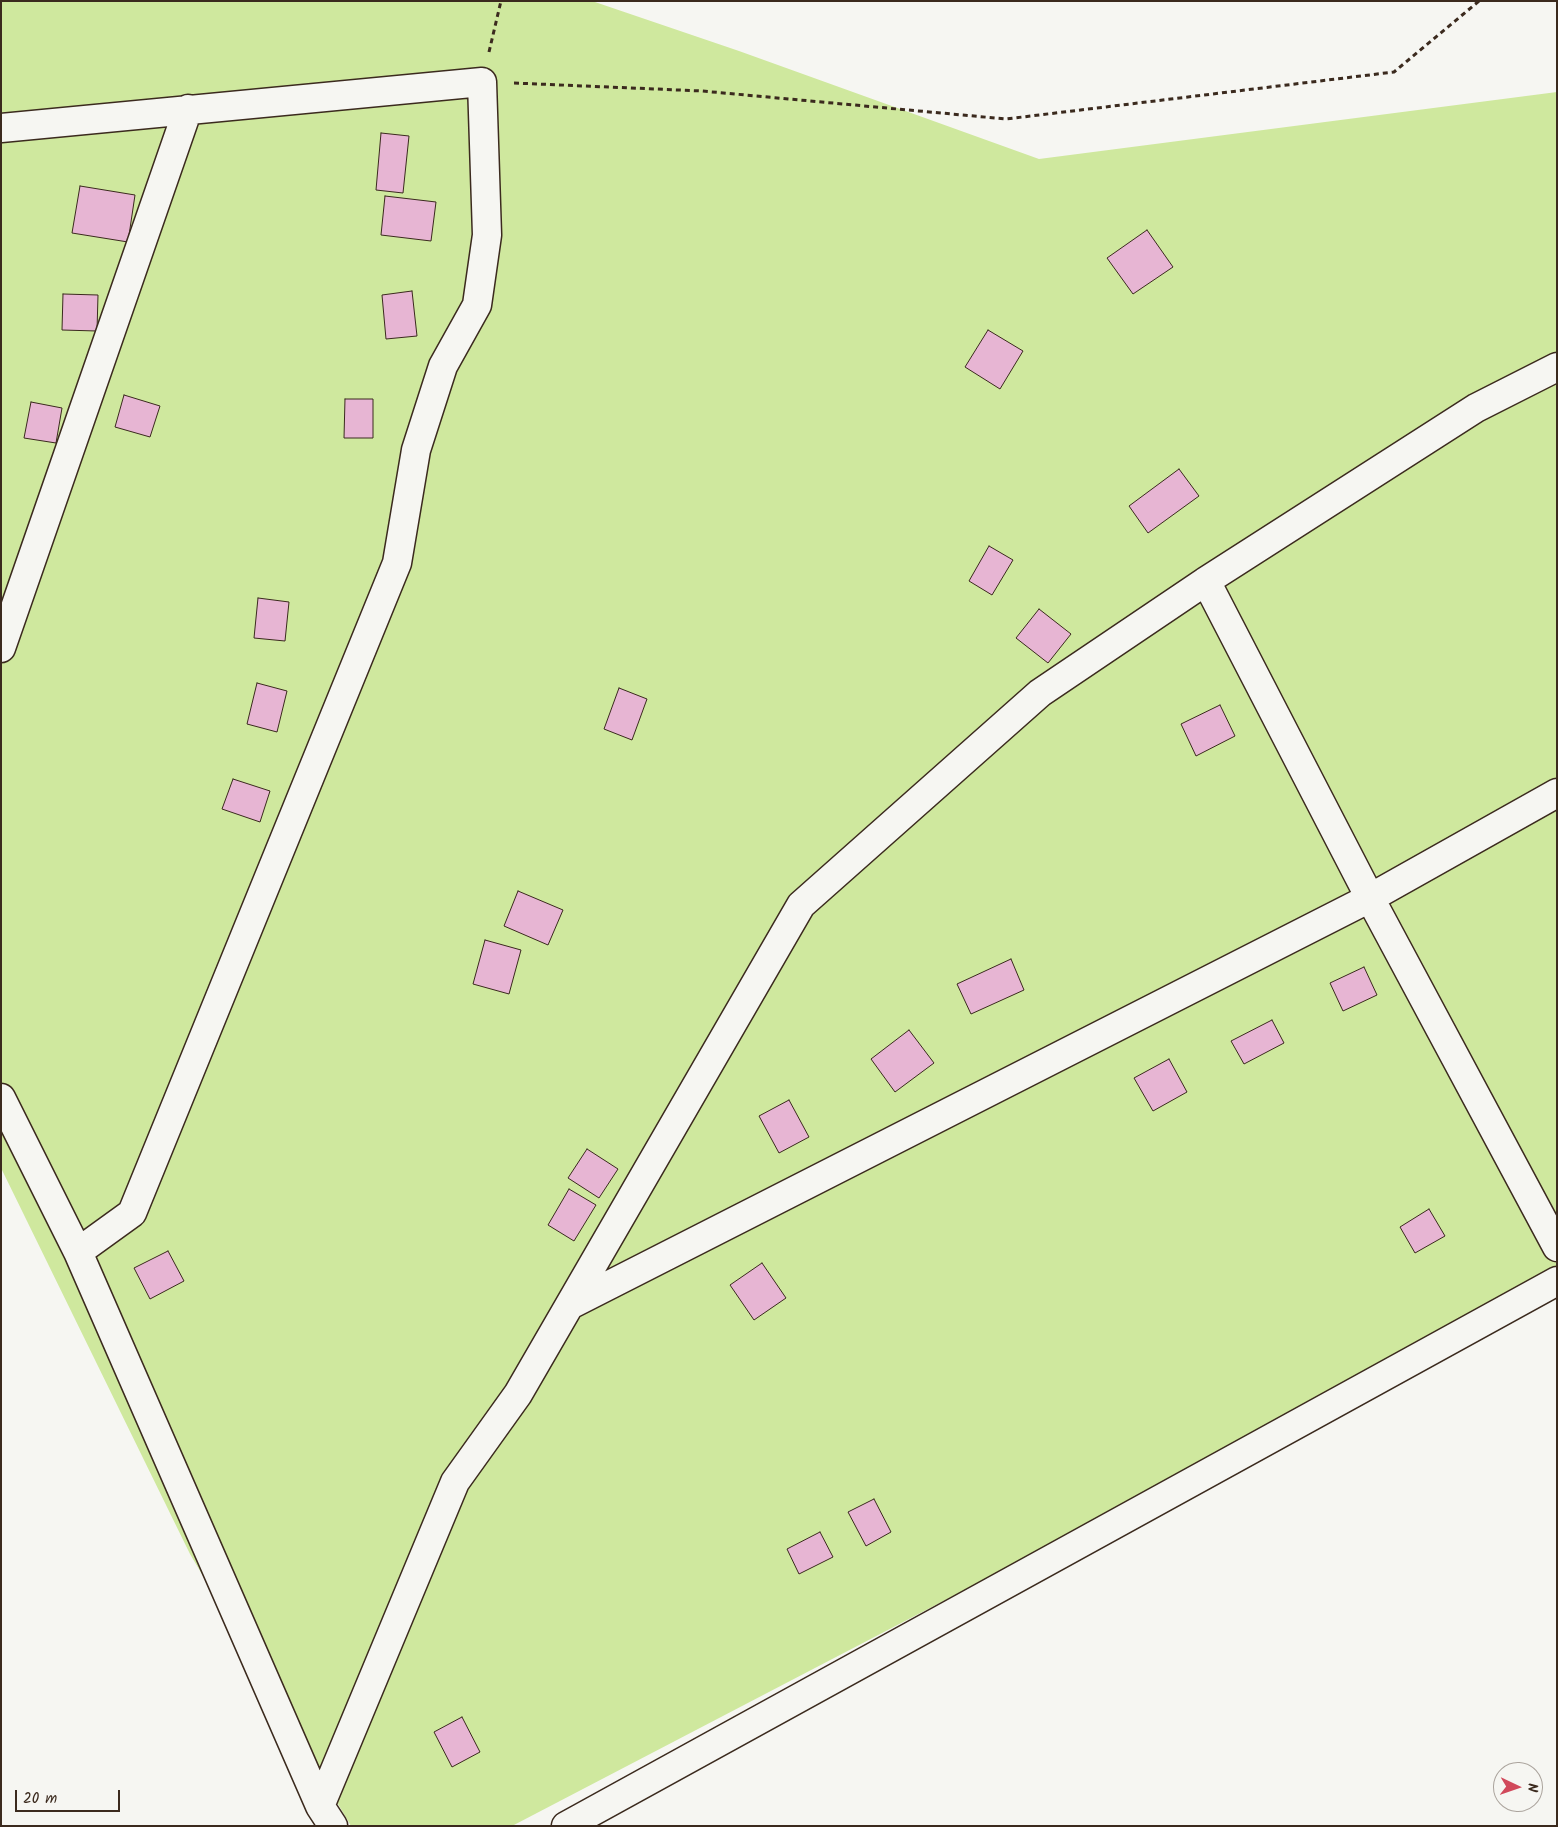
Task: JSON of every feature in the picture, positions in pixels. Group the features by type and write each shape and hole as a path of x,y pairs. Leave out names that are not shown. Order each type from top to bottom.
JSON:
{"lane":[{"path":"1,128 482,82 488,235 477,305 443,366 416,450 397,563 132,1213 78,1252"},
{"path":"1,648 188,109"},
{"path":"326,1816 455,1482 518,1394 801,905 1040,693 1206,581 1476,408 1557,367"},
{"path":"1206,581 1370,898 1557,1247"},
{"path":"570,1305 1370,898 1557,793"},
{"path":"1,1098 78,1252 326,1816"},
{"path":"566,1826 1557,1281"}],"path":[{"path":"501,1 482,82 702,91 1006,119 1394,72 1479,1"}],"green space":[{"path":"1,1 592,1 739,51 1039,159 1557,92 1557,1281 512,1826 351,1826 190,1554 1,1168"}],"building":[{"path":"381,133 409,136 403,193 376,190"},
{"path":"80,186 135,195 128,242 72,233"},
{"path":"385,196 436,202 431,241 381,235"},
{"path":"1147,230 1173,267 1133,294 1107,258"},
{"path":"412,291 417,336 386,339 382,295"},
{"path":"63,294 98,295 97,331 62,330"},
{"path":"988,330 1023,351 1000,389 965,367"},
{"path":"124,395 160,406 150,437 115,427"},
{"path":"345,399 373,399 373,438 344,438"},
{"path":"31,402 62,408 56,443 24,438"},
{"path":"1179,469 1199,496 1148,533 1129,506"},
{"path":"989,546 1013,560 992,595 969,581"},
{"path":"258,598 289,602 285,641 254,638"},
{"path":"1039,609 1071,634 1048,663 1016,638"},
{"path":"257,683 287,691 277,732 247,724"},
{"path":"619,688 647,699 632,740 604,729"},
{"path":"1220,705 1235,736 1196,756 1181,724"},
{"path":"233,779 270,791 260,822 222,809"},
{"path":"518,891 563,910 548,945 504,926"},
{"path":"485,940 521,950 509,994 473,984"},
{"path":"1011,959 1024,990 971,1014 957,984"},
{"path":"1364,967 1377,995 1343,1011 1330,983"},
{"path":"1272,1020 1284,1043 1244,1064 1231,1041"},
{"path":"909,1030 934,1063 895,1092 871,1059"},
{"path":"1169,1059 1187,1092 1153,1111 1134,1078"},
{"path":"789,1100 809,1137 779,1153 759,1116"},
{"path":"587,1149 618,1169 599,1198 568,1178"},
{"path":"569,1189 596,1205 574,1241 548,1225"},
{"path":"1429,1209 1445,1236 1415,1253 1400,1227"},
{"path":"168,1251 184,1281 150,1299 134,1268"},
{"path":"762,1263 786,1298 754,1320 730,1285"},
{"path":"874,1499 891,1532 866,1546 848,1512"},
{"path":"820,1532 833,1557 799,1574 787,1549"},
{"path":"462,1717 480,1752 452,1767 434,1732"}]}
